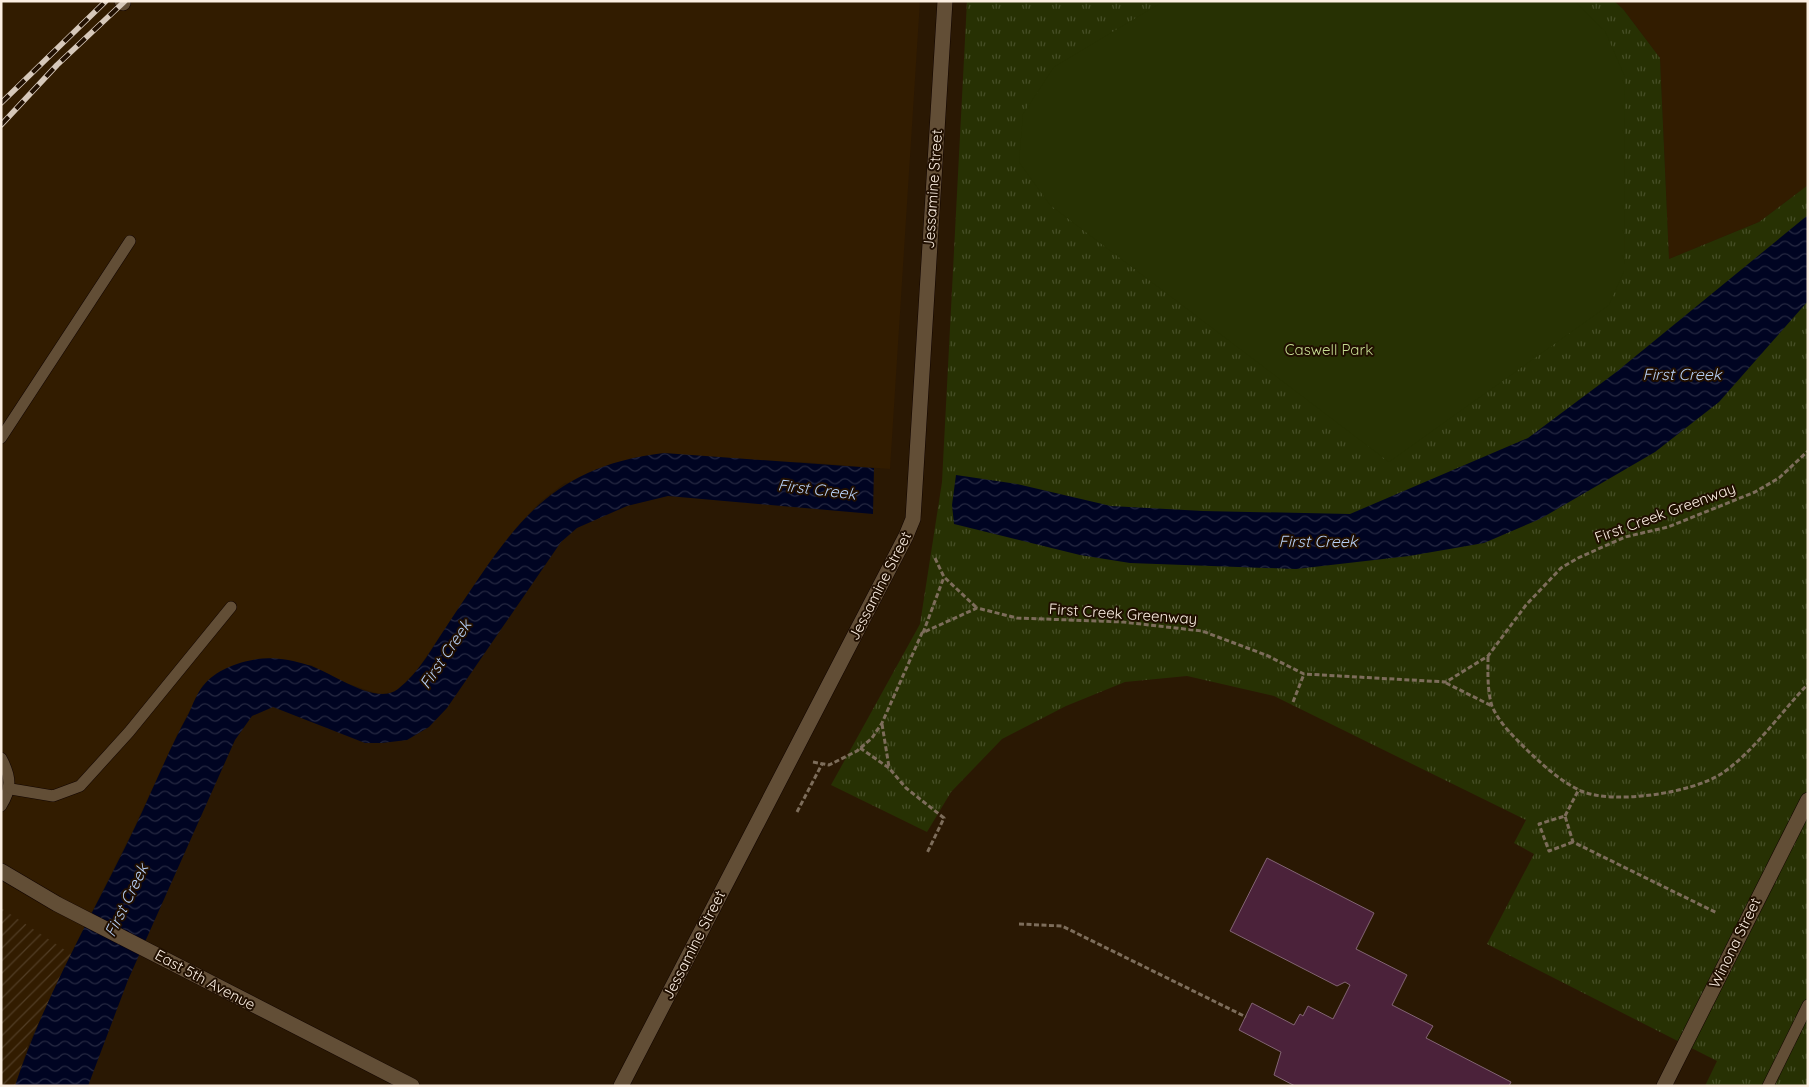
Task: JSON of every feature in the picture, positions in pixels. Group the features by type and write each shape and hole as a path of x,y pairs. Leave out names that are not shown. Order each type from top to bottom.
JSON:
{"street":[{"name":"Jessamine Street","path":"621,1086 906,536 913,519 945,1"},
{"name":"Winona Street","path":"1664,1086 1808,800"},
{"name":"East 5th Avenue","path":"1,871 57,904 412,1086"}],"lane":[{"path":"1,438 130,241"},
{"path":"11,789 52,796 80,786 128,732 230,606"},
{"path":"1,758 7,769 11,789 1,806"},
{"path":"1768,1086 1808,1005"}],"path":[{"name":"First Creek Greenway","path":"977,608 1018,618 1123,622 1202,631 1266,654 1304,674 1446,682 1488,656 1526,605 1561,568 1578,558 1626,537 1668,527 1755,492 1779,478 1808,452"},
{"path":"922,634 977,608 944,577 935,558"},
{"path":"790,758 829,765 860,748 872,738 882,723 922,634 944,577"},
{"path":"1488,656 1490,694 1493,706 1512,736 1561,780 1579,789 1622,798 1648,796 1694,785 1721,774 1741,757 1808,684"},
{"path":"1294,702 1304,674"},
{"path":"1446,682 1493,706"},
{"path":"882,723 889,768"},
{"path":"860,748 889,768 906,788 944,818 927,853"},
{"path":"797,812 822,764"},
{"path":"1573,842 1565,816 1579,789"},
{"path":"1565,816 1539,824 1549,851 1573,842 1718,913"},
{"path":"1019,924 1062,926 1246,1017"}],"shaded area":[{"path":"1,1 920,1 890,469 801,462 565,483 540,502 515,529 492,559 418,669 396,692 379,694 343,682 311,665 203,685 59,978 28,1045 15,1086 1,1086"},
{"path":"1614,1 1808,1 1807,186 1759,222 1669,259 1660,58 1623,9"},
{"path":"1,908 71,954 28,1045 15,1086 1,1086"}],"green space":[{"name":"Caswell Park","path":"967,1 1614,1 1623,9 1660,58 1669,259 1759,222 1808,185 1808,1086 1705,1086 1717,1061 1487,944 1534,854 1514,843 1526,820 1274,696 1187,676 1125,682 1066,706 1002,739 951,792 927,832 831,785 920,624 942,482"},
{"path":"1164,1 1574,1 1605,31 1625,77 1624,271 1609,305 1389,462 1050,205 1019,162 1023,114 1054,67"}],"water":[{"name":"First Creek","path":"1808,215 1808,301 1719,402 1655,452 1540,519 1484,543 1409,556 1296,569 1130,563 1080,555 954,524 952,505 956,475 1017,484 1111,506 1203,511 1350,514 1528,438 1615,373"},
{"name":"First Creek","path":"664,453 874,468 873,514 668,496 627,506 577,528 561,542 447,708 429,727 407,740 365,743 273,707 252,716 235,740 128,980 88,1086 15,1086 41,1018 71,953 136,825 197,695 208,680 220,671 242,662 270,658 289,660 317,668 353,686 378,694 389,693 398,689 420,667 491,560 534,509 559,489 588,473 623,461"}],"building":[{"path":"1267,858 1374,913 1356,949 1407,975 1392,1005 1433,1026 1426,1038 1511,1082 1509,1086 1295,1086 1274,1075 1281,1052 1239,1030 1252,1003 1294,1025 1300,1014 1303,1016 1308,1006 1333,1019 1350,985 1345,982 1337,986 1230,931"}],"railway":[{"path":"1,103 106,1"},
{"path":"1,125 57,65 125,1"}]}
